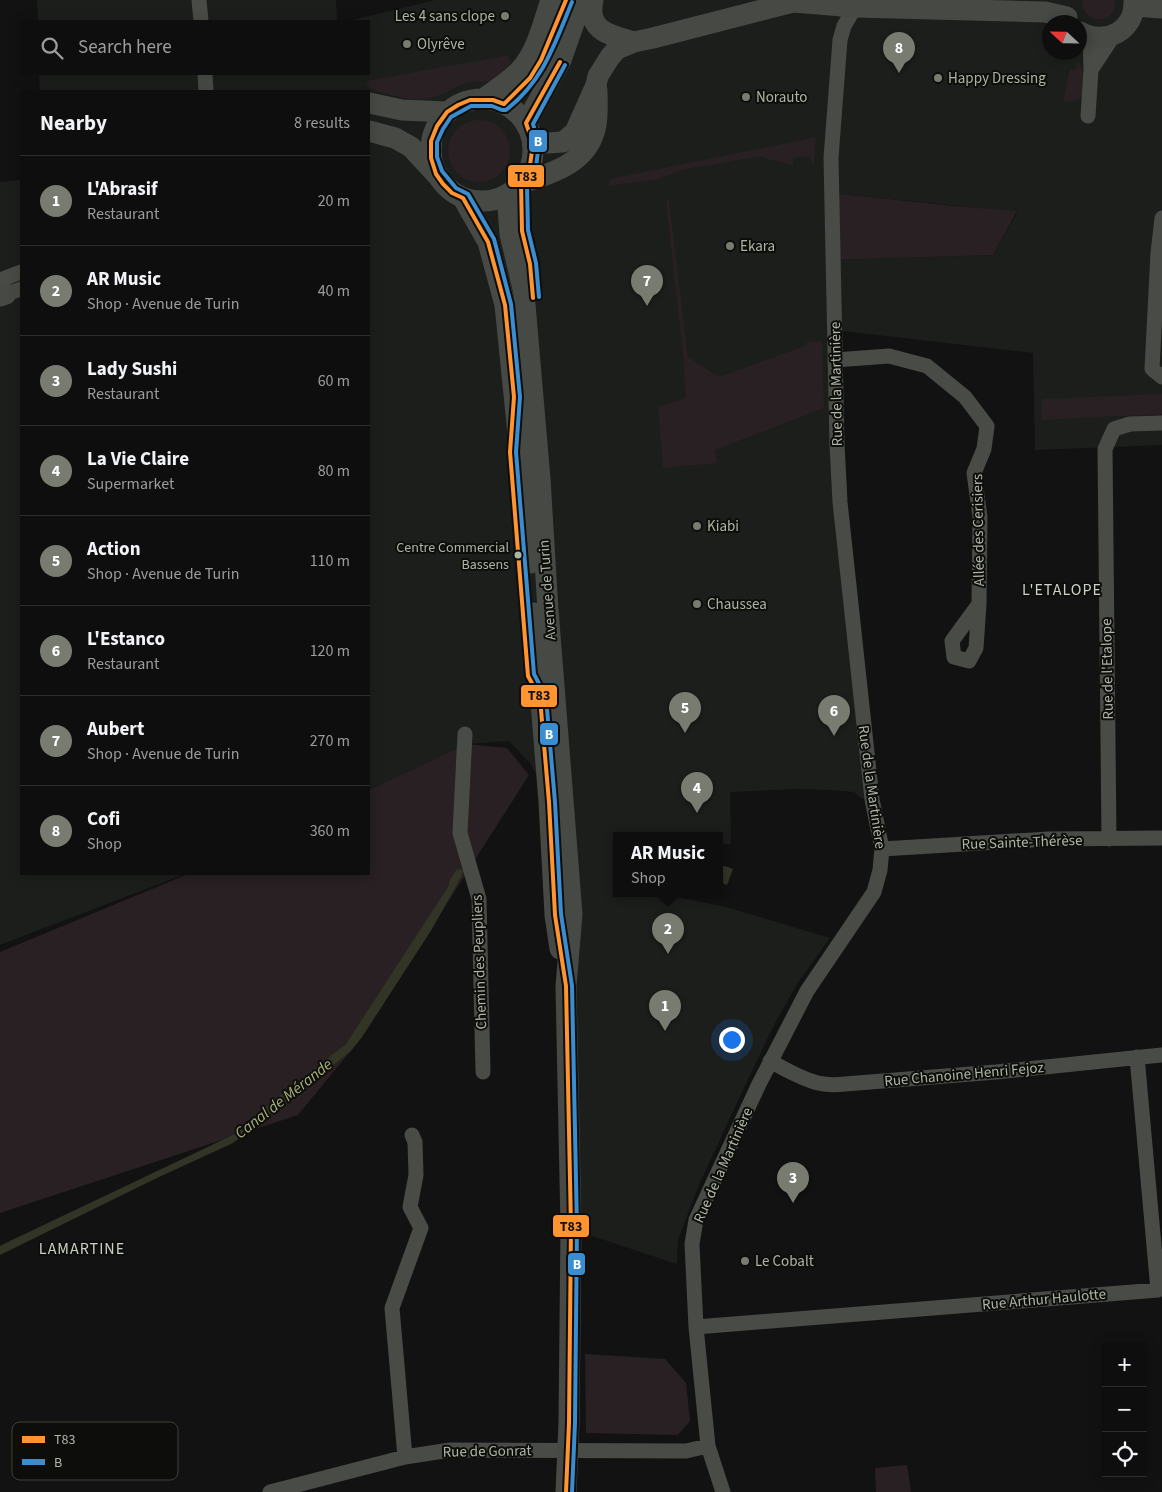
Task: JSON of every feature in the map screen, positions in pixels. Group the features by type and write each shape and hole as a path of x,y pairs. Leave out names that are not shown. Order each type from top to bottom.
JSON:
{"main road":[{"path":"483,99 520,70 532,51 551,0"},
{"path":"526,123 561,60 582,0"},
{"path":"593,0 591,11 594,21 601,30 634,42"},
{"path":"533,144 563,142 575,132 596,85 598,76 610,56 618,49 634,42 794,1 1045,12 1054,15"},
{"path":"1087,29 1102,38 1114,35 1128,23 1132,15 1134,3 1162,8"},
{"path":"370,131 395,138 411,148 452,192 463,198 478,202 492,201 514,189 567,166 582,155 592,138 596,126 598,112 596,85"},
{"path":"436,174 431,158 431,142 437,126 447,112 470,100 494,100 516,112 526,123 533,144 529,172 514,189"},
{"path":"370,103 402,110 447,112"},
{"name":"Avenue de Turin","path":"514,189 510,234 524,293 540,478 548,610 572,914 566,986 571,1219 566,1492"},
{"name":"Avenue de Turin","path":"463,198 488,242 505,305 530,544 549,802 555,915 566,986"},
{"path":"540,698 560,751"}],"street":[{"path":"200,0 201,20"},
{"name":"Rue de la Martinière","path":"723,1492 708,1446 696,1327 692,1244 696,1220 758,1084 807,991 874,892 880,870 882,849 872,799 839,493 832,139 840,40 844,26 860,4"},
{"path":"1091,70 1114,35"},
{"path":"1087,59 1091,70 1088,116"},
{"path":"205,75 206,90"},
{"path":"1162,218 1158,252 1152,369 1162,377"},
{"path":"6,288 20,273"},
{"name":"Allée des Cerisiers","path":"836,360 889,356 927,366 964,396 987,426 984,449 974,473 980,517 979,604"},
{"name":"Rue de l'Etalope","path":"1109,840 1105,449 1114,429 1130,424 1162,423"},
{"name":"Chemin des Peupliers","path":"465,734 460,832 479,899 483,1072"},
{"name":"Rue Sainte-Thérèse","path":"882,849 1049,839 1109,840 1162,838"},
{"name":"Rue Chanoine Henri Fejoz","path":"770,1062 812,1081 828,1085 996,1072 1162,1055"},
{"name":"Rue Arthur Haulotte","path":"696,1327 1158,1290 1137,1057"},
{"path":"405,1457 392,1308 421,1228 410,1207 416,1175 415,1142 412,1135"},
{"name":"Rue de Gonrat","path":"270,1492 405,1457 450,1450 686,1451 708,1446"}],"shaded area":[{"path":"37,0 336,0 337,20 38,20"},
{"path":"435,0 1162,0 1162,445 1035,450 1033,353 835,330 837,444 872,799 861,798 854,792 833,790 795,789 730,792 731,844 723,844 723,832 613,832 613,897 677,897 726,907 830,938 797,984 774,1025 741,1094 698,1187 678,1240 677,1264 571,1227 563,917 549,802 531,764 509,741 466,744 370,790 370,90 40,90 39,75 370,75 370,20 353,20","holes":["832,193 1017,213 993,255 834,260"]},
{"path":"1082,0 1115,0 1111,15 1099,20 1087,15 1083,9"},
{"path":"509,55 510,64 492,80 466,83 431,98 412,99 399,97 376,91 367,84 367,81"},
{"path":"1077,60 1083,72 1083,95 1074,101 1063,101 1070,69 1076,69"},
{"path":"479,120 491,123 501,129 507,139 510,151 507,163 501,173 491,179 479,182 467,179 457,173 451,163 448,151 451,139 457,129 467,123"},
{"path":"816,137 814,163 812,163 810,156 793,158 793,165 761,156 686,169 658,179 608,186 610,179"},
{"path":"20,180 20,875 182,875 0,945 0,182"},
{"path":"832,193 1017,211 993,255 833,260"},
{"path":"666,201 669,201 688,357 719,377 805,346 807,342 822,341 824,408 715,450 717,463 663,468 658,407 686,398"},
{"path":"1162,394 1162,414 1041,420 1042,399"},
{"path":"466,744 507,748 529,775 362,1037 298,1115 0,1213 0,952 186,875 370,875 370,790"},
{"path":"585,1354 665,1359 686,1383 690,1421 678,1435 586,1433"},
{"path":"907,1465 911,1492 876,1492 875,1468"}],"water":[{"path":"723,865 733,869 727,885 723,884"},
{"name":"Canal de Mérande","path":"460,869 463,871 462,875 432,929 362,1037 350,1052 233,1143 0,1255 0,1246 235,1134 278,1097 346,1044 448,887 456,870"}],"transit line":[{"name":"T83","path":"566,0 541,60 530,78 504,104 493,100 470,100 458,105 447,112 437,126 431,141 431,158 436,174 452,193 463,198 488,242 505,305 514,397 510,452 528,676 540,698 549,802 555,915 566,986 571,1227 569,1423 566,1492"},
{"name":"B","path":"572,2 539,74 519,99 506,110 492,106 471,106 451,117 437,142 437,157 442,171 456,188 468,194 494,239 511,304 520,397 516,452 534,674 546,697 555,802 561,914 572,986 577,1227 575,1423 572,1492"},
{"name":"T83","path":"533,298 530,264 522,231 521,183 529,172 533,144 526,123 560,62"},
{"name":"B","path":"539,297 536,263 528,230 527,185 535,174 539,144 533,124 565,65"}],"place":[{"name":"Les 4 sans clope","path":"505,16"},
{"name":"Olyrêve","path":"407,44"},
{"name":"Cofi","path":"899,73"},
{"name":"Happy Dressing","path":"938,78"},
{"name":"Norauto","path":"746,97"},
{"name":"Ekara","path":"730,246"},
{"name":"Aubert","path":"647,306"},
{"name":"Kiabi","path":"697,526"},
{"name":"Centre Commercial Bassens","path":"518,555"},
{"name":"Chaussea","path":"697,604"},
{"name":"Action","path":"685,733"},
{"name":"L'Estanco","path":"834,736"},
{"name":"La Vie Claire","path":"697,813"},
{"name":"AR Music","path":"668,954"},
{"name":"L'Abrasif","path":"665,1031"},
{"name":"Lady Sushi","path":"793,1203"},
{"name":"Le Cobalt","path":"745,1261"}],"district":[{"name":"L'ETALOPE","path":"1062,589"},
{"name":"LAMARTINE","path":"82,1248"}]}
